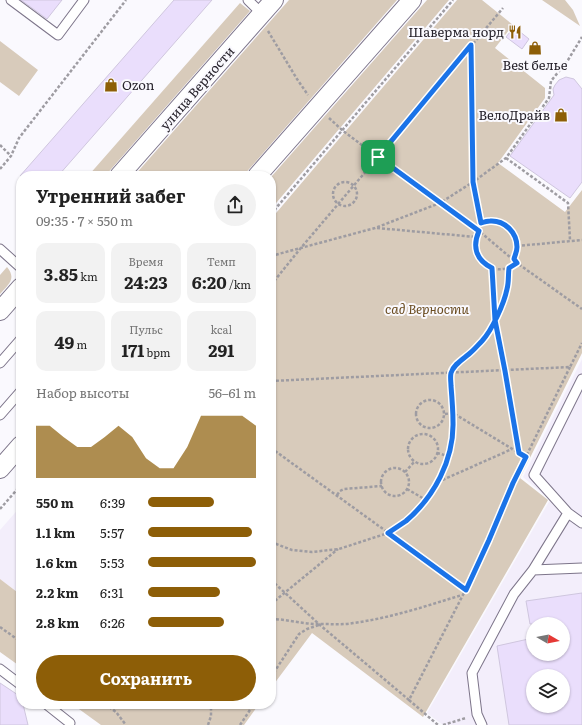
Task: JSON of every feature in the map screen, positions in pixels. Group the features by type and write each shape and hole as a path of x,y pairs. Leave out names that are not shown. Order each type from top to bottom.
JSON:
{"street":[{"name":"улица Верности","path":"124,171 264,20 274,0"},
{"path":"261,171 412,0"},
{"path":"0,311 16,293"},
{"path":"0,469 16,451"}],"lane":[{"path":"11,0 58,35 84,0"},
{"path":"248,0 264,20"},
{"path":"0,250 16,264"},
{"path":"0,363 16,345"},
{"path":"582,379 534,475 568,513 582,523"},
{"path":"0,414 16,396"},
{"path":"482,725 477,714 472,673 514,594 533,570 568,513"},
{"path":"533,570 582,568"},
{"path":"0,669 16,681"},
{"path":"52,709 70,723"}],"path":[{"path":"0,169 11,156 20,138 126,0"},
{"path":"276,208 453,0"},
{"path":"276,279 503,8"},
{"path":"264,20 296,79 317,107 342,130 474,227 517,263 582,309"},
{"path":"276,255 375,228 440,203 473,182 506,158 548,98 551,81 568,60 582,37"},
{"path":"471,45 473,182 481,223"},
{"path":"0,145 11,156"},
{"path":"506,158 568,203 570,240"},
{"path":"347,182 354,186 357,196 351,205 345,207 335,202 332,195 337,185 347,182"},
{"path":"474,227 481,223 490,221 497,221 504,224 514,233 516,239 517,246 514,259"},
{"path":"375,228 476,237"},
{"path":"479,231 476,237 476,250 481,261 492,268 498,269 509,268 517,263"},
{"path":"517,246 582,240"},
{"path":"492,268 495,320 519,453"},
{"path":"276,544 292,550 312,552 339,549 388,533 405,522 426,500 438,482 444,469 452,443 454,429 450,373 457,363 483,340 495,320 502,306 508,288 509,268"},
{"path":"409,700 466,590 513,483 582,343"},
{"path":"276,381 570,367"},
{"path":"431,399 435,400 442,406 445,414 437,427 428,428 421,425 418,421 416,413 417,408 422,401 431,399"},
{"path":"445,414 453,413 526,457"},
{"path":"426,434 428,428"},
{"path":"421,434 426,434 434,439 438,448 436,457 424,464 415,461 409,450 411,441 421,434"},
{"path":"438,482 512,449"},
{"path":"276,452 466,590"},
{"path":"437,453 449,456"},
{"path":"405,472 415,461"},
{"path":"392,468 397,468 405,472 409,480 407,489 401,495 391,496 383,490 382,486 382,476 385,472 392,468"},
{"path":"337,495 344,489 382,486"},
{"path":"407,489 426,500"},
{"path":"0,509 16,491"},
{"path":"276,600 339,549"},
{"path":"276,585 320,625 438,725"},
{"path":"276,619 320,625 352,624 416,610 463,595"},
{"path":"276,669 299,634 307,629 320,625"},
{"path":"0,627 16,638"},
{"path":"112,709 126,725"},
{"path":"208,725 211,716 211,709"},
{"path":"240,725 251,709"},
{"path":"443,725 477,714"}],"shaded area":[{"path":"582,359 582,725 443,725 427,713 550,500 523,477"},
{"path":"16,512 16,591 0,579 0,530"}],"green space":[{"path":"289,0 397,0 247,171 138,171"},
{"path":"427,0 449,0 276,203 276,171"},
{"name":"сад Верности","path":"457,0 482,0 513,25 495,48 545,88 545,98 498,163 565,212 582,190 582,353 520,478 548,500 423,717 312,633 276,681 276,213"},
{"path":"542,0 565,0 573,10 580,26"},
{"path":"240,3 250,11 109,171 92,171"},
{"path":"0,41 38,70 19,96 0,82"},
{"path":"7,267 11,275 10,282 0,294 0,275"},
{"path":"0,579 16,591 16,663 0,652"},
{"path":"79,709 255,709 244,725 101,725"}],"building":[{"path":"21,0 62,0 47,19"},
{"path":"174,0 212,0 62,171 24,171"},
{"path":"514,27 529,39 522,49 506,37"},
{"path":"566,77 574,79 582,89 582,182 570,198 510,156 554,95 553,89 555,85 559,80"},
{"path":"582,593 582,725 509,725 497,646 526,640 526,661 570,661 570,617 529,617 526,601"},
{"path":"0,683 16,694 16,709 24,709 28,725 0,725"}],"place":[{"name":"Шаверма норд","path":"515,32"},
{"name":"Best белье","path":"535,48"},
{"name":"Ozon","path":"111,85"},
{"name":"ВелоДрайв","path":"561,115"}],"route":[{"path":"378,157 471,45 473,182 481,223 497,221 504,224 514,233 517,246 514,259 517,263 509,268 508,288 502,306 495,320 483,340 457,363 450,373 454,429 449,456 438,482 426,500 416,511 405,522 388,533 466,590 526,457 519,453 495,320 492,268 481,261 478,256 475,243 479,231 378,157"}]}
